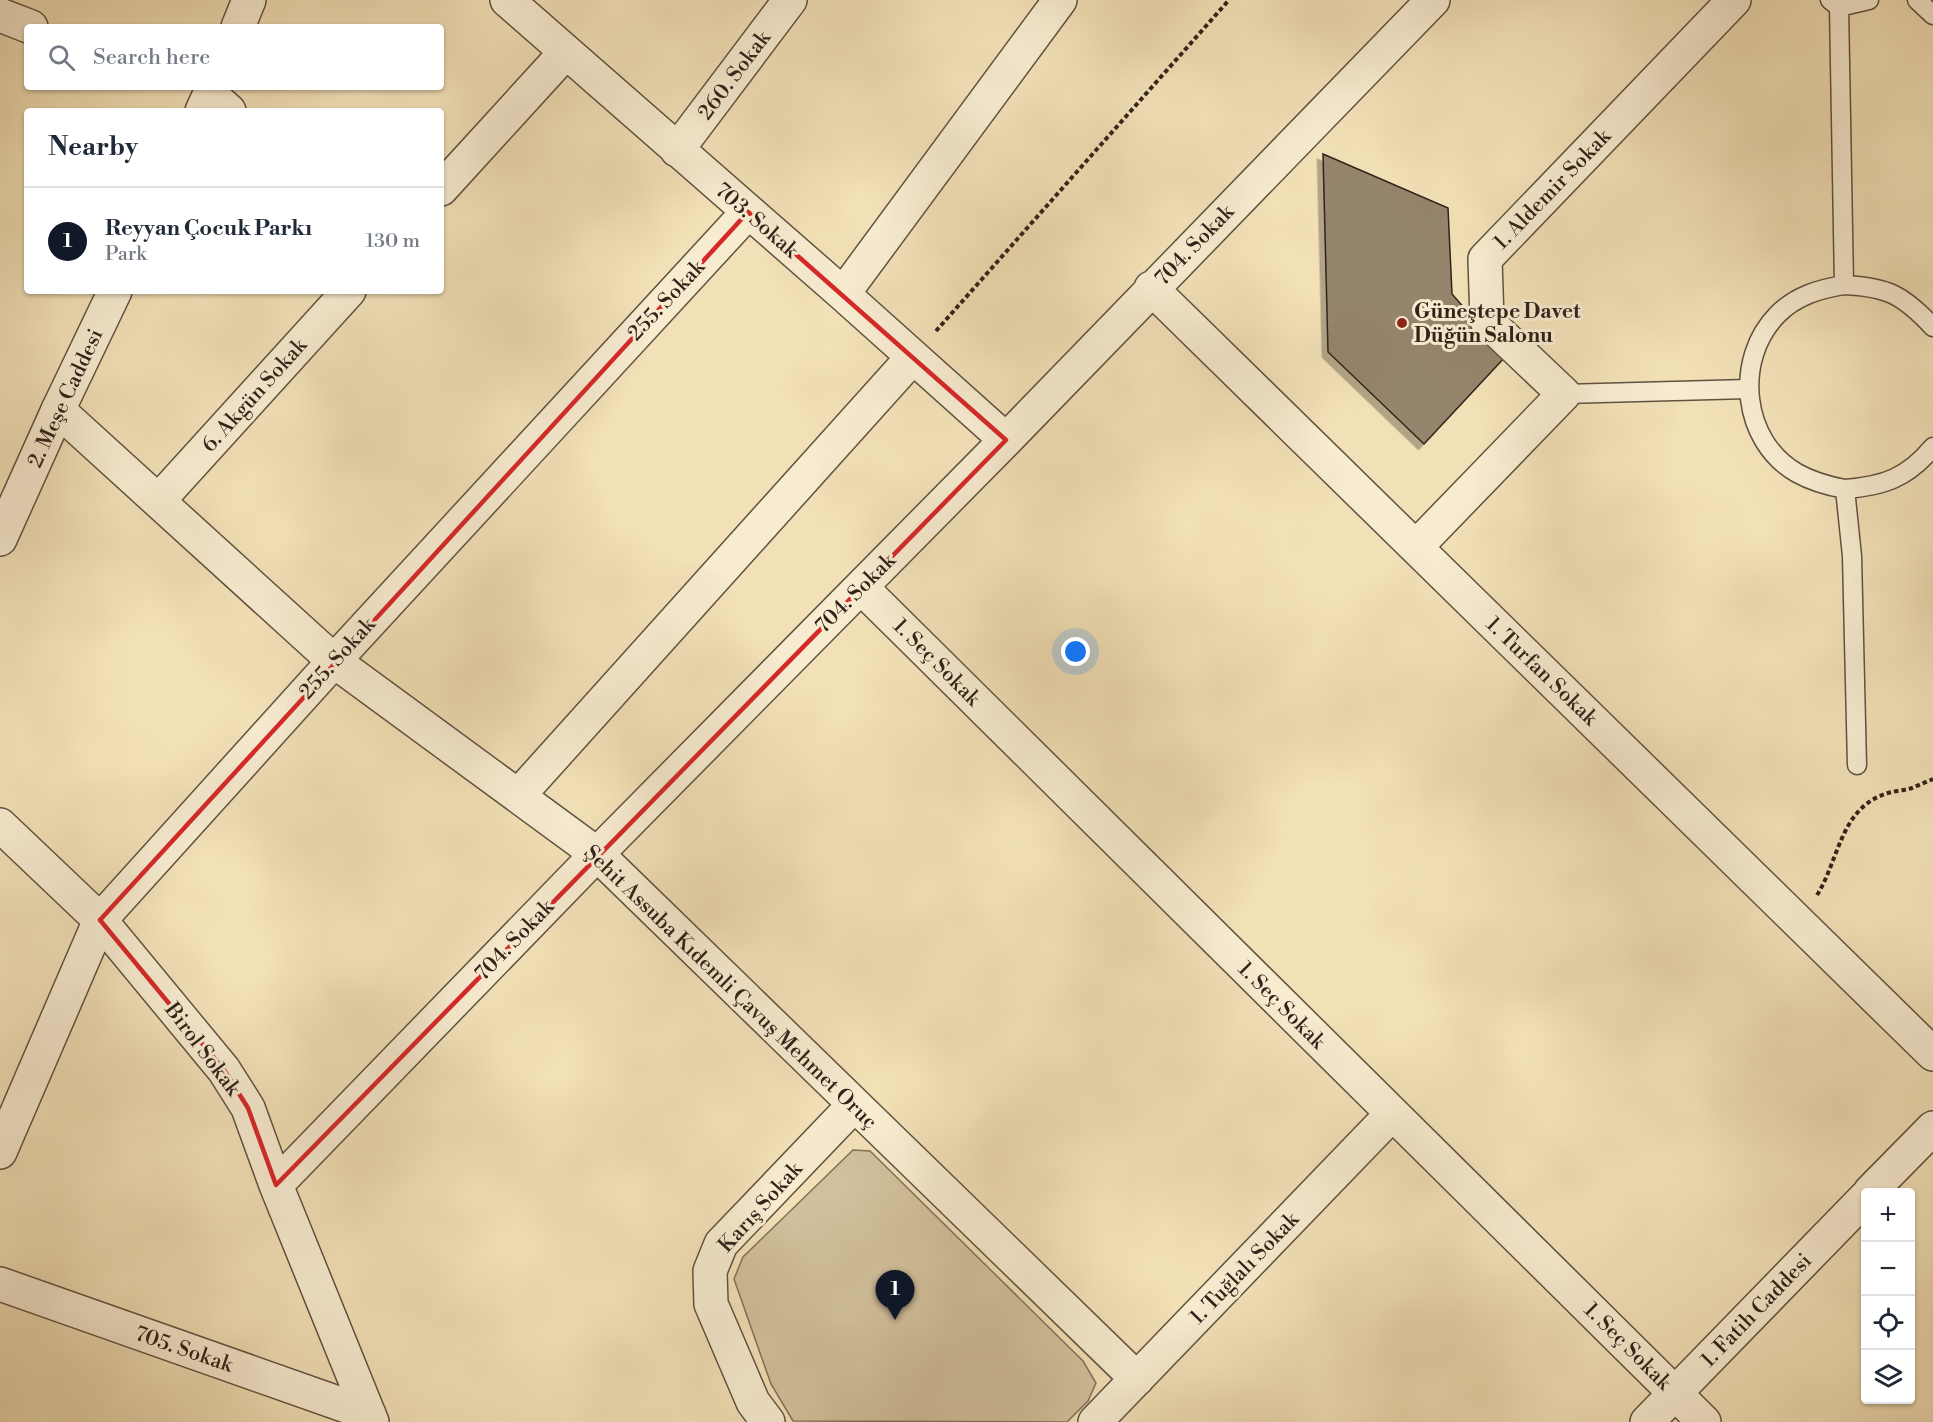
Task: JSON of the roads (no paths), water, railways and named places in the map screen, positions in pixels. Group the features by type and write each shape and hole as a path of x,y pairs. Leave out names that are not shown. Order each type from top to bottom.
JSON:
{"street":[{"path":"239,24 249,0"},
{"name":"703. Sokak","path":"507,0 1006,440"},
{"name":"260. Sokak","path":"677,150 790,0"},
{"path":"843,294 1060,0"},
{"name":"704. Sokak","path":"276,1185 597,854 1006,440 1433,0"},
{"name":"1. Aldemir Sokak","path":"1564,394 1487,321 1485,260 1734,0"},
{"path":"0,15 24,24"},
{"path":"444,186 566,52"},
{"name":"255. Sokak","path":"0,1152 100,920 334,661 748,212"},
{"name":"1. Turfan Sokak","path":"1152,288 1933,1054"},
{"name":"2. Meşe Caddesi","path":"0,539 114,294"},
{"name":"6. Akgün Sokak","path":"159,500 346,294"},
{"path":"518,796 913,357"},
{"path":"1416,546 1564,394"},
{"name":"Şehit Assuba Kıdemli Çavuş Mehmet Oruç","path":"58,410 334,661 597,854 1137,1379"},
{"name":"1. Seç Sokak","path":"861,587 1704,1422"},
{"name":"Birol Sokak","path":"0,825 100,920 224,1070 248,1108 276,1185 370,1418"},
{"name":"Karış Sokak","path":"768,1422 753,1402 711,1304 710,1271 721,1244 854,1105"},
{"name":"1. Tuğlalı Sokak","path":"1095,1422 1392,1114"},
{"path":"1874,1188 1933,1128"},
{"name":"1. Fatih Caddesi","path":"1647,1422 1861,1202"},
{"name":"705. Sokak","path":"0,1284 370,1418"}],"lane":[{"path":"1844,285 1835,4 1869,0"},
{"path":"1917,0 1933,15"},
{"path":"1933,327 1914,306 1890,292 1868,286 1844,285 1822,289 1801,297 1778,314 1763,334 1751,363 1748,389 1751,411 1759,432 1773,453 1795,472 1820,484 1845,489 1871,487 1898,478 1920,463 1933,447"},
{"path":"1564,394 1748,389"},
{"path":"1845,489 1852,556 1857,765"}],"place":[{"name":"Güneştepe Davet Düğün Salonu","path":"1402,323"},
{"name":"Reyyan Çocuk Parkı","path":"895,1320"}]}
